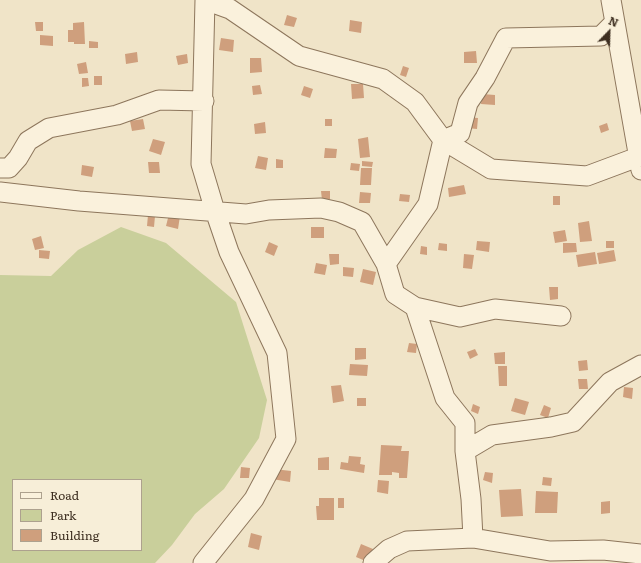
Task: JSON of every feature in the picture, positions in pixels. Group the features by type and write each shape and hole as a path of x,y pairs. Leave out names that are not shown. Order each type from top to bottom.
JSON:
{"street":[{"path":"203,563 254,499 286,439 277,353 229,252 201,164 204,101 205,0 230,9 299,56 383,79 415,102 443,140 491,169 587,176 640,163 611,0"},
{"path":"443,140 460,133 468,103 485,78 506,38 601,36 616,22"},
{"path":"0,168 9,168 18,158 28,141 49,128 117,115 159,100 204,101"},
{"path":"386,264 391,254 428,204 443,140"},
{"path":"0,192 79,201 246,214 269,210 321,208 339,212 362,222 386,264 395,294 416,307 460,316 495,309 561,316"},
{"path":"416,307 445,398 465,424 465,450 471,499 473,538"},
{"path":"465,450 492,435 573,422 610,382 641,365"},
{"path":"373,563 389,549 407,541 473,538 550,551 603,550 641,554"}],"green space":[{"path":"121,227 166,243 236,302 267,400 259,438 224,489 195,514 172,545 155,563 0,563 0,275 51,276 78,250"}],"building":[{"path":"287,15 297,18 294,27 284,25"},
{"path":"350,20 362,22 361,33 349,31"},
{"path":"35,22 43,22 43,31 36,31"},
{"path":"84,22 85,44 74,44 74,42 68,42 68,30 73,30 73,23"},
{"path":"40,35 53,36 53,46 40,45"},
{"path":"221,38 234,40 233,52 219,50"},
{"path":"89,41 98,42 98,48 89,48"},
{"path":"476,51 477,63 464,63 464,52"},
{"path":"137,52 138,62 126,64 125,54"},
{"path":"187,54 188,63 178,65 176,56"},
{"path":"250,58 261,58 262,72 250,73"},
{"path":"86,62 88,73 79,74 77,64"},
{"path":"403,66 409,68 406,77 400,75"},
{"path":"94,76 102,76 102,85 94,85"},
{"path":"82,78 88,78 89,86 82,87"},
{"path":"351,84 363,84 364,98 352,99"},
{"path":"260,85 262,94 253,95 252,86"},
{"path":"304,86 313,89 310,98 301,95"},
{"path":"482,94 495,95 495,105 481,104"},
{"path":"467,117 478,118 477,129 466,128"},
{"path":"143,119 145,129 132,131 130,121"},
{"path":"325,119 332,119 332,126 325,126"},
{"path":"265,122 266,133 255,134 254,124"},
{"path":"607,123 609,130 601,133 599,126"},
{"path":"368,137 370,157 360,158 358,139"},
{"path":"153,139 165,142 161,155 149,151"},
{"path":"325,148 337,149 336,158 324,158"},
{"path":"258,156 268,158 266,170 255,168"},
{"path":"276,159 283,160 283,168 276,168"},
{"path":"362,161 373,162 372,167 362,166"},
{"path":"148,162 159,162 160,173 149,173"},
{"path":"351,163 360,164 359,171 350,170"},
{"path":"82,165 94,167 92,177 81,175"},
{"path":"361,168 372,168 371,185 360,185"},
{"path":"464,185 466,194 449,197 448,188"},
{"path":"321,191 330,191 330,199 322,200"},
{"path":"360,192 371,193 370,203 359,203"},
{"path":"400,194 410,195 409,202 399,201"},
{"path":"553,196 560,196 560,205 553,205"},
{"path":"169,214 180,216 178,229 166,226"},
{"path":"148,215 155,216 154,227 147,226"},
{"path":"589,221 592,241 580,242 578,223"},
{"path":"311,227 324,227 324,238 311,238"},
{"path":"565,230 567,241 555,243 553,232"},
{"path":"41,236 44,248 35,250 32,239"},
{"path":"477,241 490,242 489,252 476,250"},
{"path":"606,241 614,241 614,248 606,248"},
{"path":"269,242 278,246 274,256 265,252"},
{"path":"439,243 447,244 447,251 438,250"},
{"path":"563,243 576,243 577,252 563,253"},
{"path":"421,246 427,247 427,255 420,254"},
{"path":"39,250 50,251 49,259 39,258"},
{"path":"614,250 616,261 599,264 597,253"},
{"path":"595,252 597,264 578,267 576,255"},
{"path":"329,254 339,254 339,264 330,265"},
{"path":"464,254 474,255 472,269 463,268"},
{"path":"316,263 327,265 325,275 314,273"},
{"path":"343,267 354,268 353,277 343,276"},
{"path":"363,269 376,272 373,285 360,282"},
{"path":"549,287 558,287 558,299 550,300"},
{"path":"409,343 417,344 416,353 407,352"},
{"path":"355,348 366,348 366,359 355,360"},
{"path":"475,349 478,355 470,359 467,352"},
{"path":"505,352 505,364 495,364 494,353"},
{"path":"587,360 588,370 579,371 578,361"},
{"path":"350,364 368,365 367,376 349,375"},
{"path":"498,366 507,366 507,386 499,386"},
{"path":"578,379 587,379 588,389 579,389"},
{"path":"341,385 344,401 333,403 331,386"},
{"path":"624,387 633,388 632,399 623,397"},
{"path":"357,398 366,398 366,406 357,406"},
{"path":"515,398 529,402 525,415 511,411"},
{"path":"473,404 480,407 478,414 471,411"},
{"path":"544,405 551,408 548,418 540,415"},
{"path":"381,445 402,446 401,451 409,451 407,478 399,478 399,473 392,472 392,475 379,475"},
{"path":"349,456 361,457 360,464 365,465 364,473 340,469 341,462 348,463"},
{"path":"329,457 329,470 318,470 318,458"},
{"path":"241,467 250,468 249,478 240,478"},
{"path":"274,469 291,471 290,482 272,479"},
{"path":"485,472 493,473 492,483 483,480"},
{"path":"543,477 552,478 551,486 542,485"},
{"path":"378,480 389,481 388,494 377,492"},
{"path":"521,489 523,516 501,517 499,490"},
{"path":"536,491 558,492 557,513 535,513"},
{"path":"319,498 334,498 334,520 317,520 316,506 319,506"},
{"path":"338,498 344,498 344,508 338,508"},
{"path":"610,501 610,513 601,514 601,502"},
{"path":"251,533 262,536 259,550 248,547"},
{"path":"361,544 373,549 368,562 356,557"}]}
